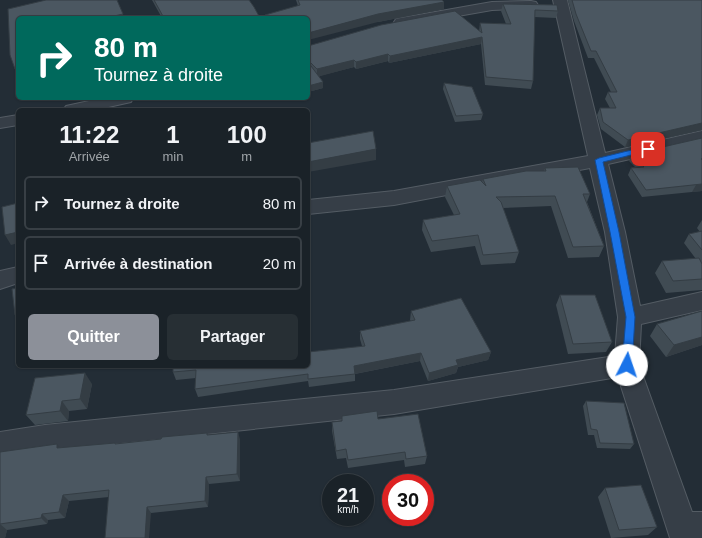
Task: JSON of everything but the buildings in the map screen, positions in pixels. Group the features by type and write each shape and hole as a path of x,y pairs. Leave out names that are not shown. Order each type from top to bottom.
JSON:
{"street":[{"path":"390,24 492,6 560,3 599,160 615,232 630,317 627,365 690,530"},
{"path":"81,108 115,100"},
{"path":"0,122 16,120"},
{"path":"310,207 394,198 599,160 702,137"},
{"path":"0,280 16,276"},
{"path":"630,317 702,301"},
{"path":"0,445 45,438 394,402 627,365"}],"route":[{"path":"627,365 630,317 615,232 599,160 648,149"}]}
